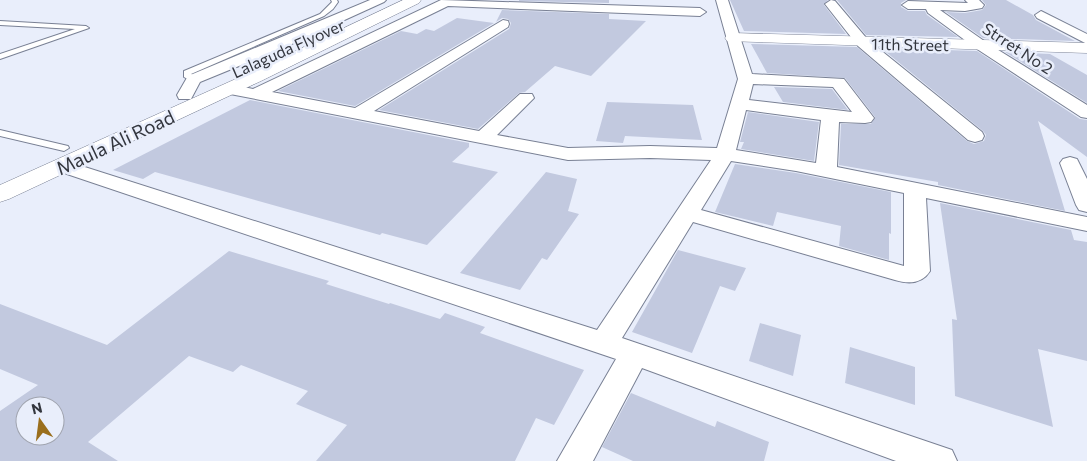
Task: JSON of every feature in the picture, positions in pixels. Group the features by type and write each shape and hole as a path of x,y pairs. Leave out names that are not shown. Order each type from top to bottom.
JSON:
{"main road":[{"name":"Lalaguda Flyover","path":"189,87 232,80 390,0"},
{"name":"Lalaguda Flyover","path":"255,86 414,0"},
{"name":"11th Street","path":"733,38 1087,48"},
{"name":"Maula Ali Road","path":"0,176 63,157 232,80"},
{"name":"Maula Ali Road","path":"0,194 189,87"}],"street":[{"path":"189,87 380,0"},
{"path":"604,343 725,154 746,78 722,0"},
{"path":"908,5 965,7 978,5 971,0"},
{"path":"255,86 448,1 700,12"},
{"path":"831,4 864,42 975,136"},
{"name":"Strret No 2","path":"932,10 982,46 1087,113"},
{"path":"1041,15 1087,40"},
{"path":"357,114 503,24"},
{"path":"739,104 830,116 865,118 838,82 746,78"},
{"path":"232,80 357,114 568,154 650,152 725,154 826,171 1087,224"},
{"path":"483,138 526,98"},
{"path":"826,171 830,116"},
{"path":"63,157 604,343 939,461"},
{"path":"1070,163 1087,205"},
{"path":"687,213 904,274 912,274 917,271 915,189"},
{"path":"575,461 634,354"}],"lane":[{"path":"189,87 187,73 322,14 331,8 335,2 334,0"},
{"path":"0,23 86,28 0,57"},
{"path":"0,133 63,157"}],"building":[{"path":"609,0 609,3 519,1"},
{"path":"730,0 828,0 824,5 846,34 744,31"},
{"path":"837,0 906,0 901,3 901,7 908,11 925,11 927,15 958,37 866,35"},
{"path":"982,0 1006,0 1033,15 1036,20 1075,41 983,38 946,12 965,13 982,10 986,5"},
{"path":"502,10 609,14 609,19 646,21 591,76 555,66 525,92 519,93 478,129 379,110 509,29 511,23 508,19 502,18 496,22"},
{"path":"457,18 494,23 355,106 278,91 401,31 417,34 426,29 434,31"},
{"path":"751,44 857,47 967,141 974,144 984,141 986,135 983,131 881,48 977,51 1080,119 1087,120 1087,157 1038,121 1065,211 938,185 938,182 839,165 841,124 871,124 875,117 845,78 767,73"},
{"path":"1005,52 1050,54 1087,75 1087,103"},
{"path":"774,87 832,89 848,110 783,102"},
{"path":"250,100 469,143 469,147 452,162 498,172 427,245 382,233 380,235 155,172 143,179 113,170"},
{"path":"607,102 693,105 702,140 625,136 623,143 596,141"},
{"path":"748,112 819,122 814,161 741,149 744,142 740,142"},
{"path":"735,164 796,173 891,192 889,260 839,246 841,226 777,212 773,226 715,212"},
{"path":"546,172 577,179 568,211 579,214 547,260 542,258 520,290 460,273"},
{"path":"940,203 1071,230 1074,240 1087,242 1087,361 1038,349 1053,427 955,396 952,319 957,320"},
{"path":"678,250 746,268 735,291 720,286 692,353 632,332"},
{"path":"229,251 329,281 326,284 440,319 445,313 485,327 480,333 584,370 554,425 536,418 515,461 316,461 347,425 296,404 308,391 241,365 233,372 189,356 88,442 118,461 0,461 0,411 15,401 15,446 65,446 65,396 22,396 38,385 0,369 0,304 107,345"},
{"path":"760,323 801,335 793,376 749,361"},
{"path":"850,347 915,367 915,405 845,383"},
{"path":"631,393 715,427 717,421 769,442 764,461 633,461 602,447"}]}
